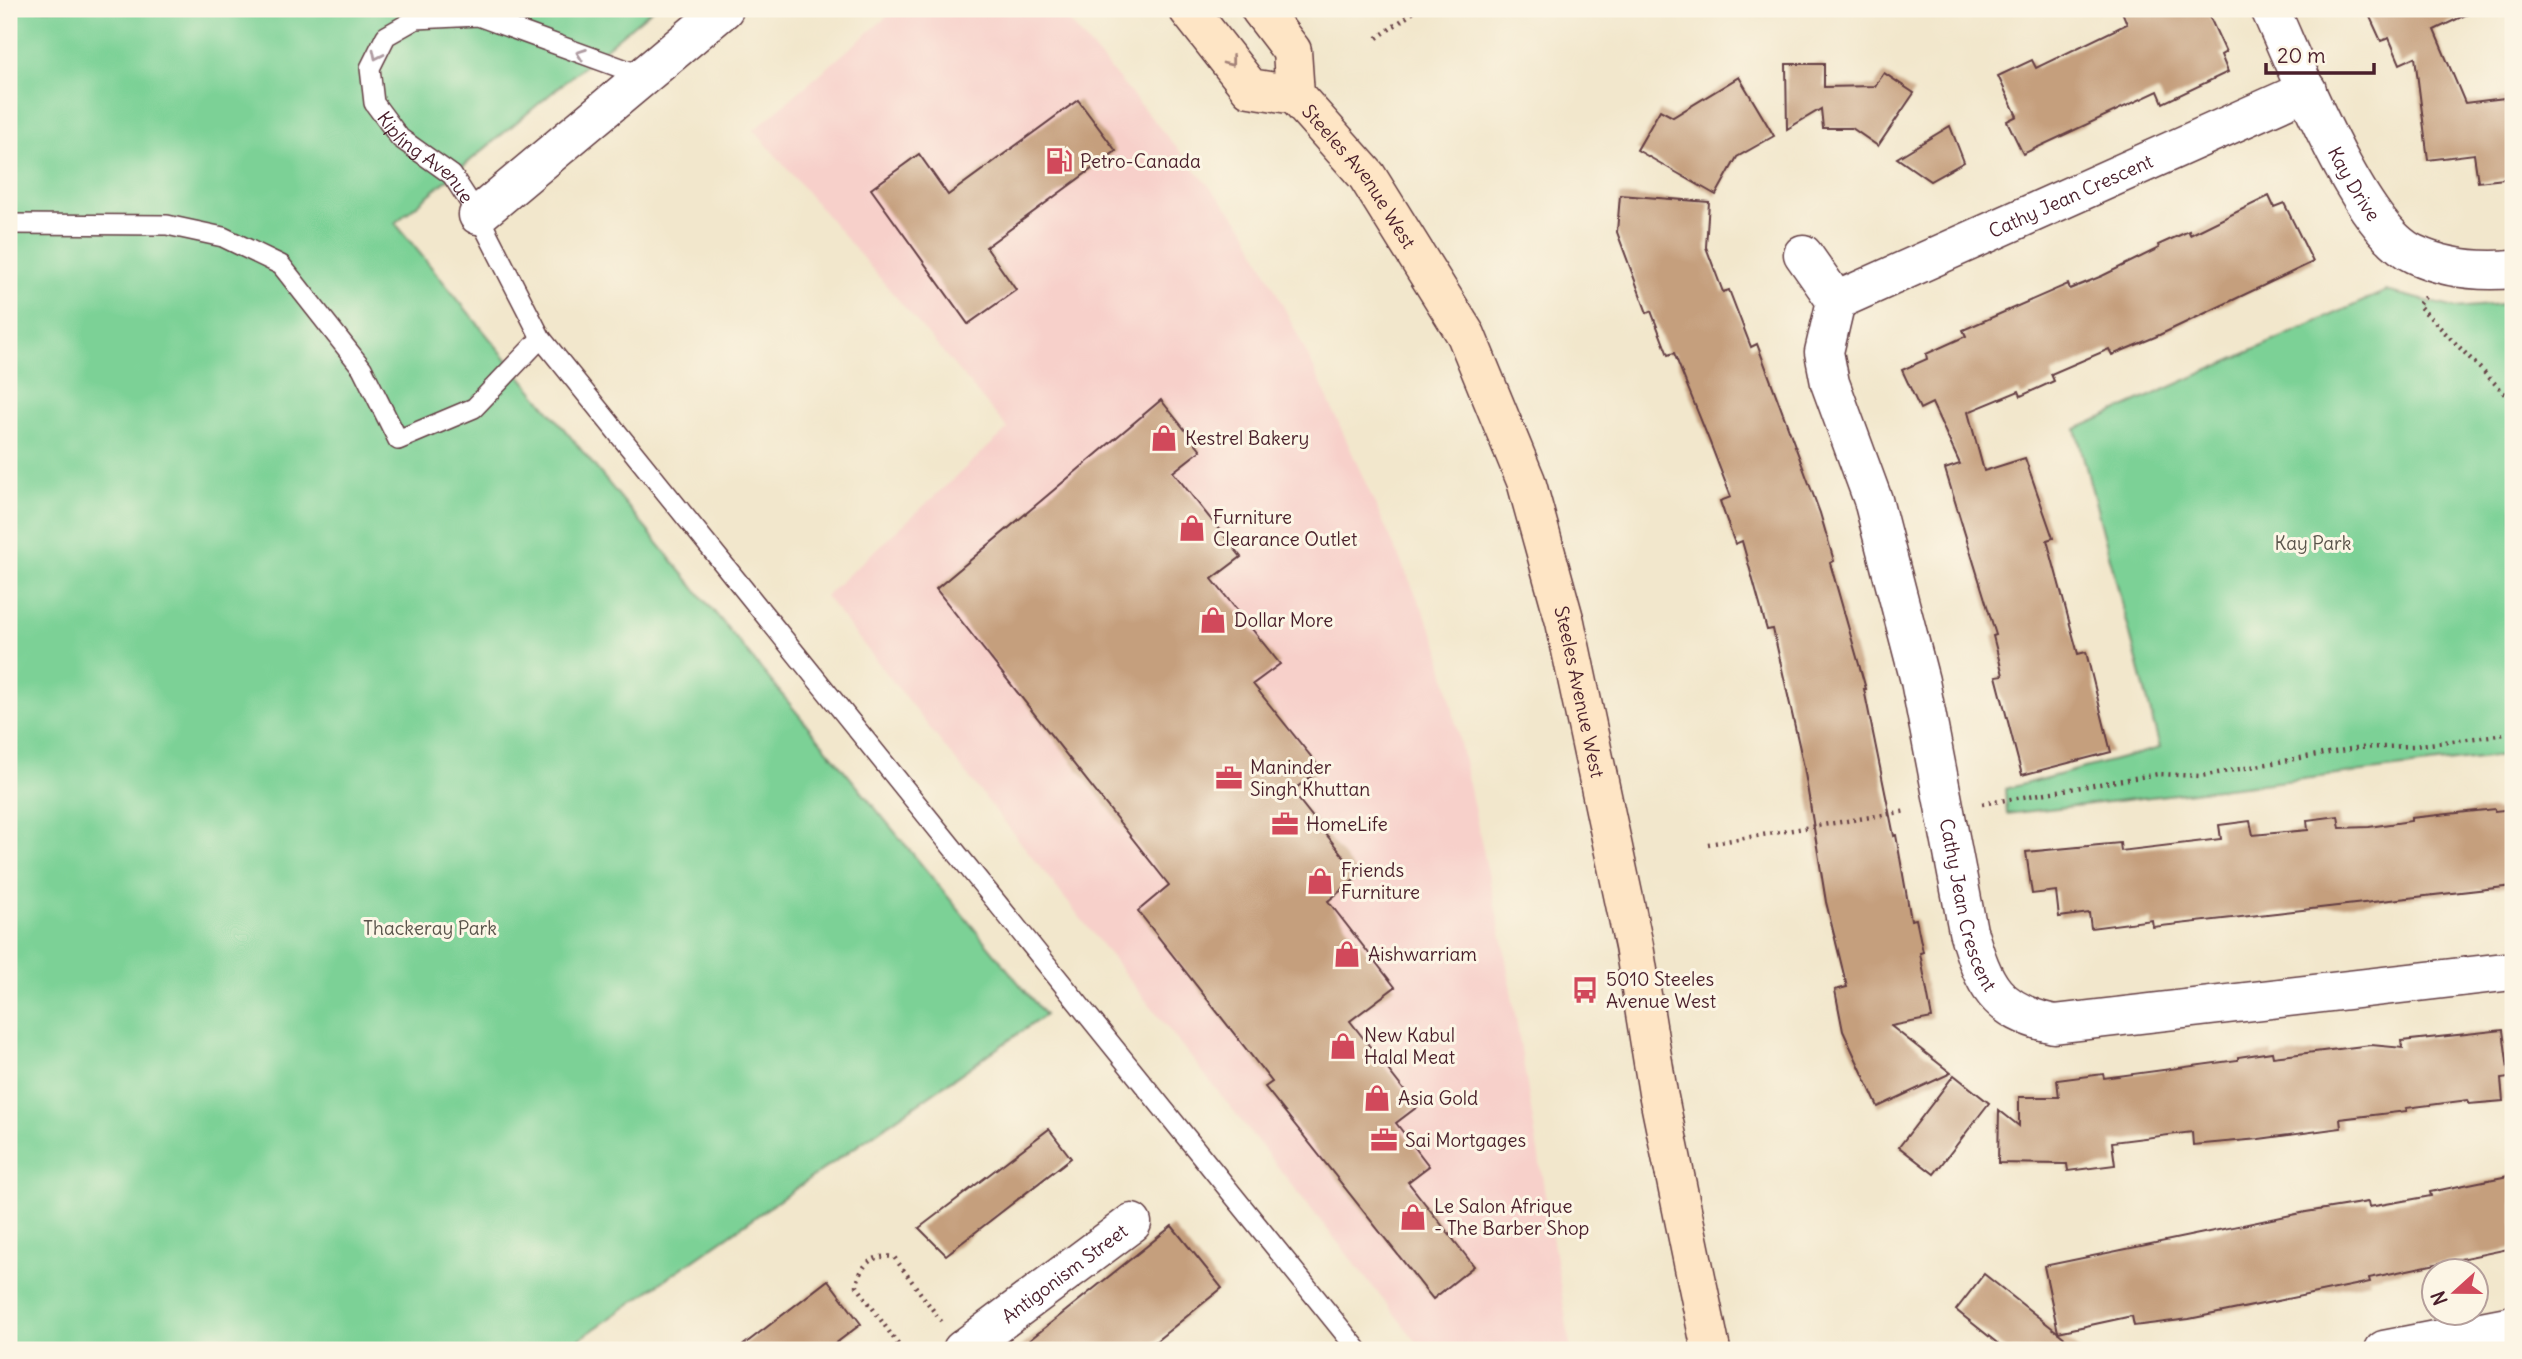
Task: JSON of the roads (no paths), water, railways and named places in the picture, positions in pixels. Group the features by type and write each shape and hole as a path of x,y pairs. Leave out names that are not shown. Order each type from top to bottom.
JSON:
{"main road":[{"name":"Steeles Avenue West","path":"1188,9 1250,88 1295,95"},
{"name":"Steeles Avenue West","path":"1260,9 1292,51 1295,95 1367,176 1466,335 1526,481 1565,622 1634,946 1658,1093 1710,1350"}],"street":[{"name":"Kipling Avenue","path":"478,215 724,9"},
{"name":"Kay Drive","path":"2270,9 2360,198 2383,229 2412,254 2452,267 2485,272 2513,269"},
{"name":"Cathy Jean Crescent","path":"2307,90 1836,301 1824,352 1830,383 1873,500 1920,681 1968,931 1978,965 1999,1001 2027,1018 2054,1024 2513,971"},
{"path":"1803,254 1836,301"},
{"name":"Antigonism Street","path":"953,1337 1132,1223"},
{"path":"2384,1350 2513,1325"}],"lane":[{"name":"Kipling Avenue","path":"478,215 452,174 400,138 374,103 370,68 386,36 416,19 478,16 646,77"},
{"path":"478,215 541,338 1358,1350"},
{"path":"9,224 167,225 223,237 281,265 362,368 398,440 474,408 541,338"}],"place":[{"name":"Petro-Canada","path":"1059,161"},
{"name":"Kestrel Bakery","path":"1164,438"},
{"name":"Furniture Clearance Outlet","path":"1192,528"},
{"name":"Dollar More","path":"1213,620"},
{"name":"Maninder Singh Khuttan","path":"1229,778"},
{"name":"HomeLife","path":"1285,824"},
{"name":"Friends Furniture","path":"1320,881"},
{"name":"Aishwarriam","path":"1347,954"},
{"name":"5010 Steeles Avenue West","path":"1585,990"},
{"name":"New Kabul Halal Meat","path":"1343,1046"},
{"name":"Asia Gold","path":"1377,1098"},
{"name":"Sai Mortgages","path":"1384,1140"},
{"name":"Le Salon Afrique - The Barber Shop","path":"1413,1217"}],"park label":[{"name":"Kay Park","path":"2313,543"},
{"name":"Thackeray Park","path":"430,928"}]}
